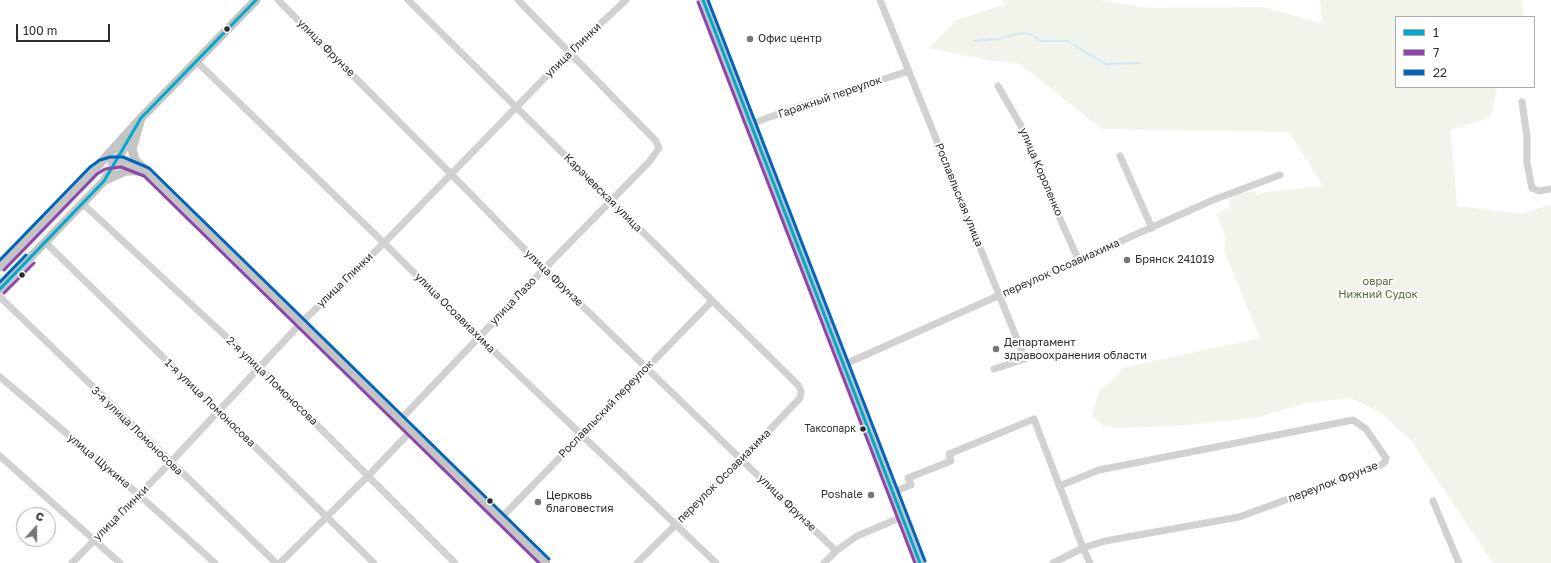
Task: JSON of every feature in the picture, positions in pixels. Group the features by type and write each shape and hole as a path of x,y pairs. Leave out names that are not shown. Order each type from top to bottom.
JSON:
{"main road":[{"path":"0,267 94,170 141,118 256,0"},
{"path":"703,0 920,563"},
{"path":"0,289 46,243 104,181 141,118"},
{"path":"141,118 132,149 135,160 501,518 540,561"},
{"path":"94,170 110,162 122,162 147,172"},
{"path":"104,181 126,171 147,172"}],"street":[{"name":"улица Фрунзе","path":"278,0 452,174 544,269 836,551"},
{"name":"Карачевская улица","path":"408,0 798,384"},
{"path":"518,0 569,53"},
{"name":"улица Глинки","path":"72,563 219,412 301,323 384,243 569,53 624,0"},
{"name":"Рославльская улица","path":"880,0 1026,359 994,369"},
{"name":"улица Лазо","path":"400,420 610,200 649,162 659,148 656,140 569,53"},
{"name":"улица Осоавиахима","path":"196,61 479,337 716,563"},
{"name":"Гаражный переулок","path":"751,124 811,102 909,71"},
{"name":"улица Короленко","path":"998,86 1021,126 1039,172 1079,260"},
{"path":"1522,102 1527,137 1527,163 1532,188 1539,191 1551,189"},
{"path":"1120,156 1152,228"},
{"name":"переулок Осоавиахима","path":"843,365 1213,200 1280,175"},
{"name":"2-я улица Ломоносова","path":"83,204 260,368 455,563"},
{"name":"1-я улица Ломоносова","path":"46,243 374,563"},
{"name":"3-я улица Ломоносова","path":"0,297 170,463 276,563"},
{"name":"Рославльский переулок","path":"501,518 712,301"},
{"name":"улица Щукина","path":"0,377 139,495 215,563"},
{"name":"переулок Осоавиахима","path":"637,563 742,459 800,398 801,392 798,384"},
{"path":"893,492 911,485 908,478 951,461 949,454 1034,419 1090,563"},
{"name":"переулок Фрунзе","path":"1053,563 1083,548 1105,541 1239,518 1381,465 1386,462 1386,458 1366,429 1353,420 1099,470 1059,486"},
{"path":"280,563 411,431"},
{"path":"0,456 120,563"},
{"path":"1433,501 1459,563"},
{"path":"824,563 836,551 857,536 902,517"}],"green space":[{"name":"овраг Нижний Судок","path":"1003,0 1100,0 1148,8 1262,7 1322,23 1320,0 1521,0 1525,16 1395,16 1395,88 1497,88 1491,117 1451,130 1457,206 1522,214 1551,204 1551,563 1493,563 1411,441 1382,414 1351,398 1305,403 1259,417 1177,426 1122,428 1104,426 1092,415 1099,391 1119,374 1122,368 1260,338 1224,251 1226,237 1216,214 1229,208 1230,196 1254,191 1258,195 1266,192 1323,186 1289,132 1102,129 1020,64 992,61 929,48 956,20 1004,5"},
{"path":"99,171 104,173 103,176 0,282 0,274"}],"waterway":[{"path":"974,41 998,39 1021,33 1030,34 1041,41 1067,41 1106,64 1139,63"}],"transit line":[{"name":"1","path":"0,289 104,181 141,118 256,0"},
{"name":"1","path":"703,0 920,563"},
{"name":"22","path":"708,0 925,561"},
{"name":"7","path":"698,2 915,563"},
{"name":"22","path":"0,260 90,167 100,160 110,157 123,157 149,168 549,559"},
{"name":"7","path":"4,270 97,174 105,169 121,167 144,176 539,563"},
{"name":"22","path":"0,282 26,255"},
{"name":"7","path":"4,293 34,263"}],"place":[{"name":"Офис центр","path":"750,39"},
{"name":"Брянск 241019","path":"1127,260"},
{"name":"Департамент здравоохранения области","path":"996,349"},
{"name":"Таксопарк","path":"863,429"},
{"name":"Poshale","path":"871,495"},
{"name":"Церковь благовестия","path":"538,502"}]}
